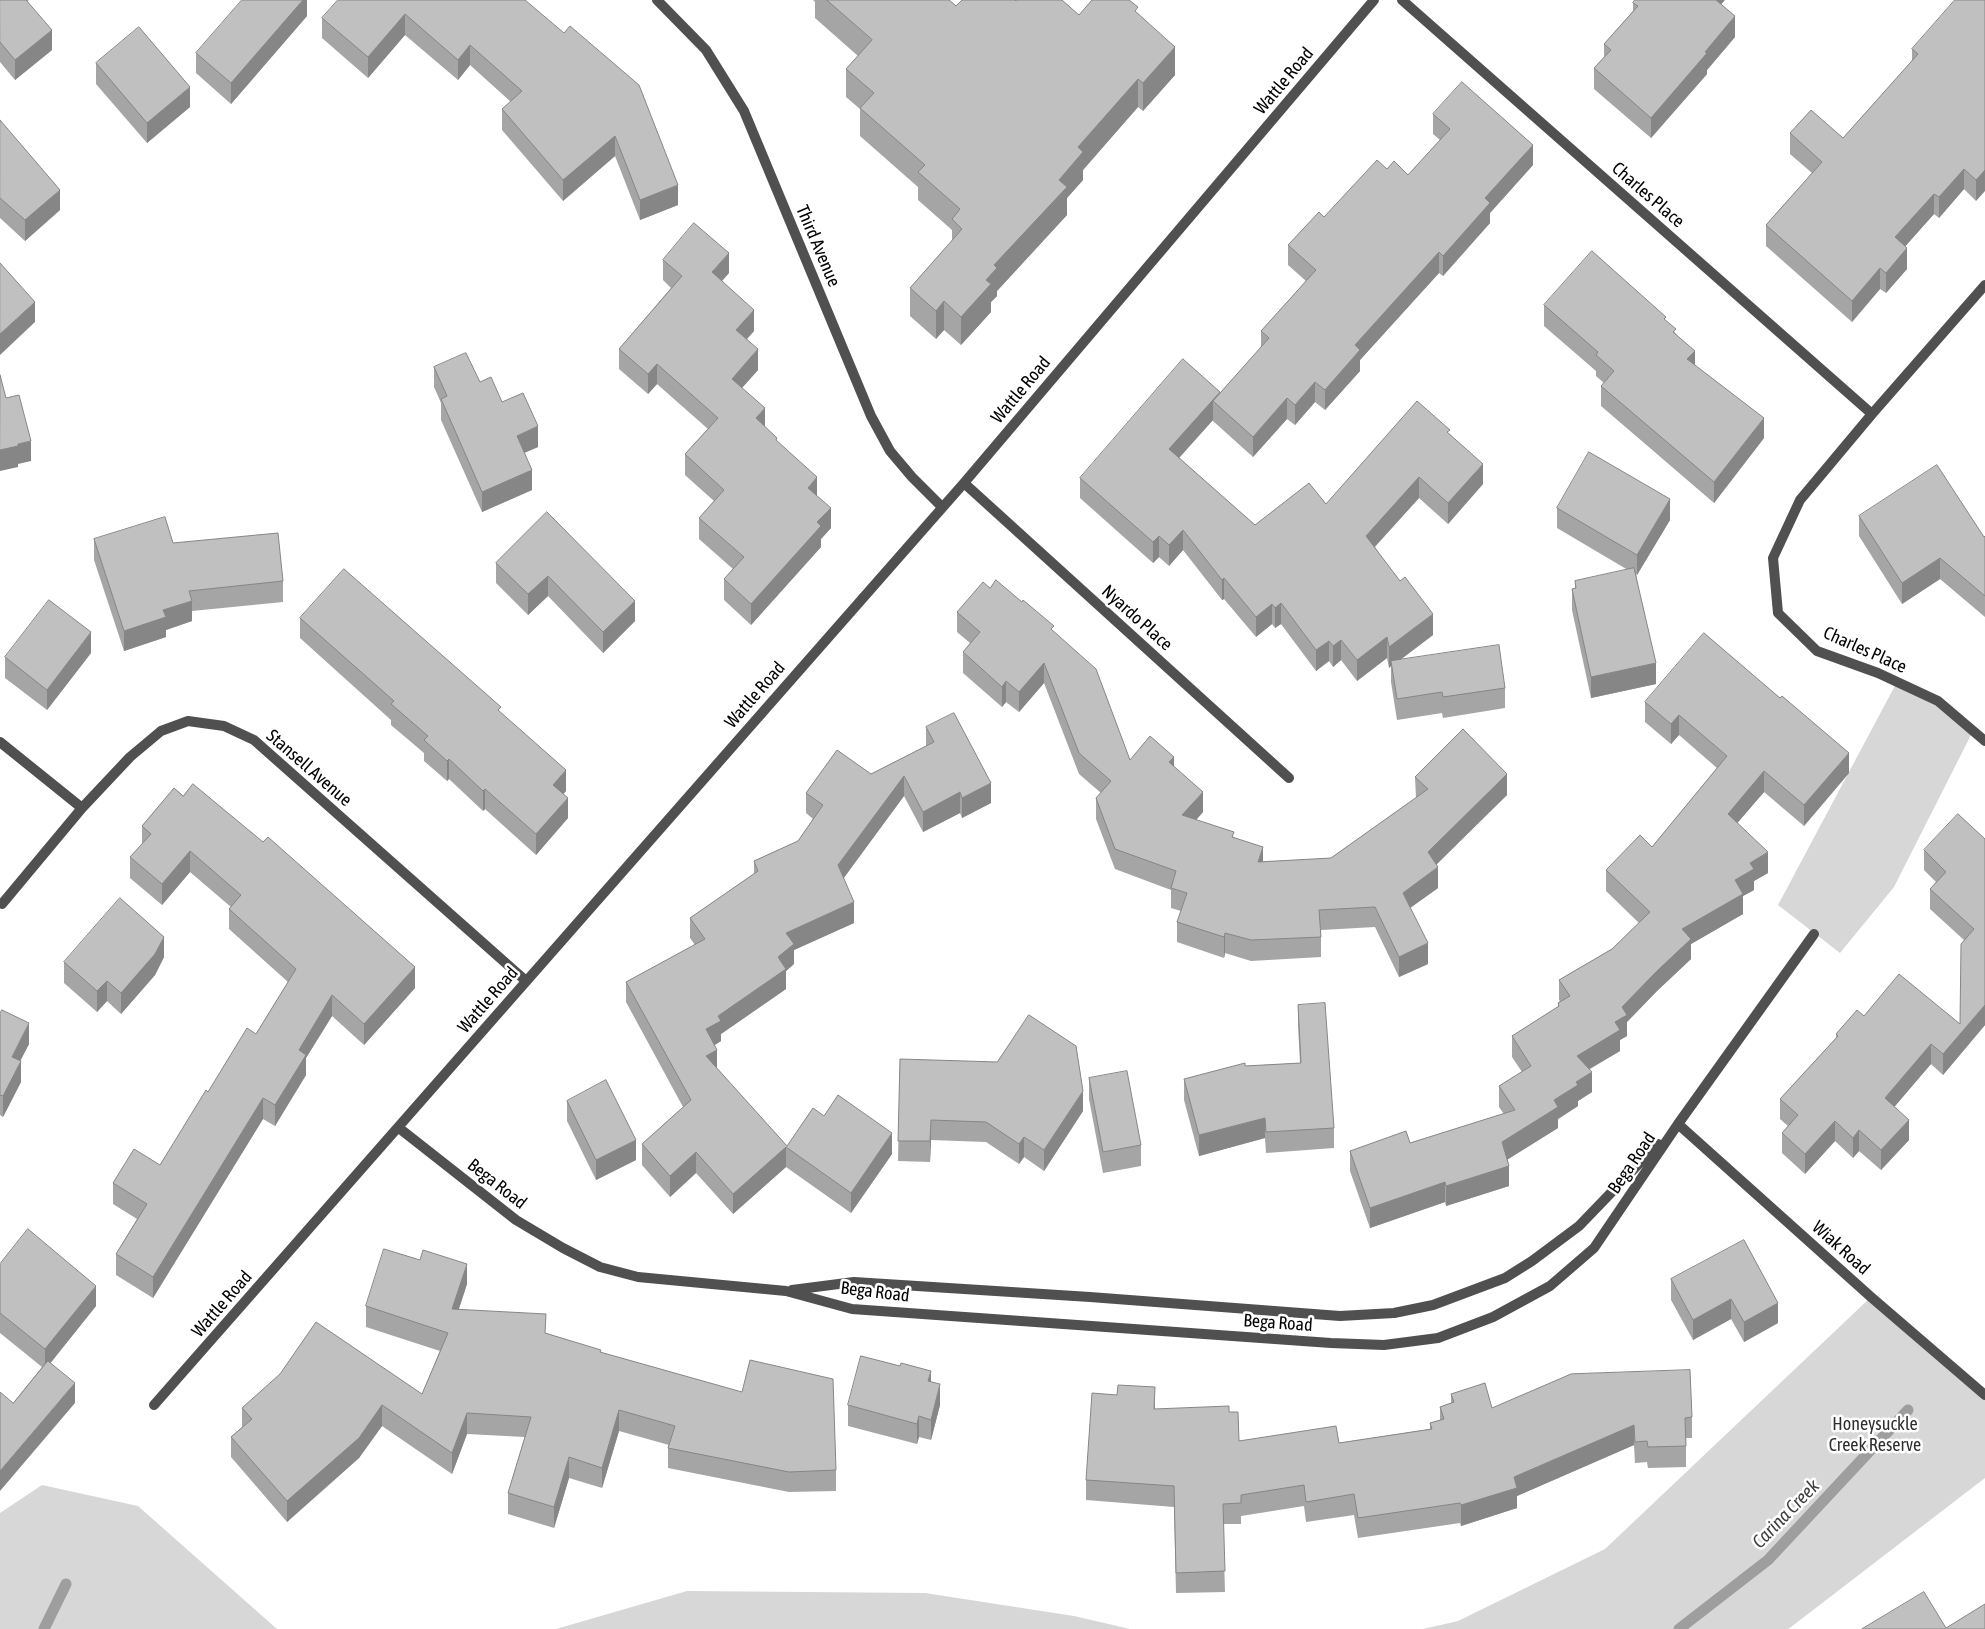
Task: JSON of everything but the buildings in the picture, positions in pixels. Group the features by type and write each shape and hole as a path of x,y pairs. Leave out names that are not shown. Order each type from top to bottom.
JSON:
{"street":[{"name":"Third Avenue","path":"657,0 706,50 744,110 871,416 890,451 912,478 942,507"},
{"name":"Wattle Road","path":"154,1405 964,483 1374,0"},
{"name":"Charles Place","path":"1402,0 1872,414"},
{"name":"Charles Place","path":"1985,284 1800,500 1773,558 1778,613 1817,651 1878,673 1938,701 1985,741"},
{"name":"Nyardo Place","path":"964,483 1289,778"},
{"name":"Stansell Avenue","path":"2,904 82,808 130,757 161,731 188,721 224,726 254,740 526,981"},
{"path":"0,742 82,808"},
{"name":"Bega Road","path":"399,1128 516,1220 600,1267 638,1277 786,1291 852,1309 1331,1343 1384,1345 1438,1338 1493,1317 1550,1286 1594,1248 1678,1124 1814,934"},
{"name":"Bega Road","path":"786,1291 854,1282 1340,1316 1394,1314 1433,1305 1505,1278 1532,1261 1579,1226 1678,1124"},
{"name":"Wiak Road","path":"1678,1124 1872,1297 1985,1394"}],"green space":[{"path":"1897,682 1938,701 1973,731 1894,887 1840,953 1778,905"},
{"name":"Honeysuckle Creek Reserve","path":"1871,1297 1985,1395 1985,1478 1791,1627 1788,1629 1423,1629 1458,1621 1605,1549"},
{"path":"42,1485 138,1506 277,1629 0,1629 0,1513"},
{"path":"687,1591 925,1593 1074,1616 1130,1629 556,1629"}],"waterway":[{"name":"Carina Creek","path":"1679,1629 1768,1560 1908,1410"},
{"path":"44,1629 66,1584"}]}
